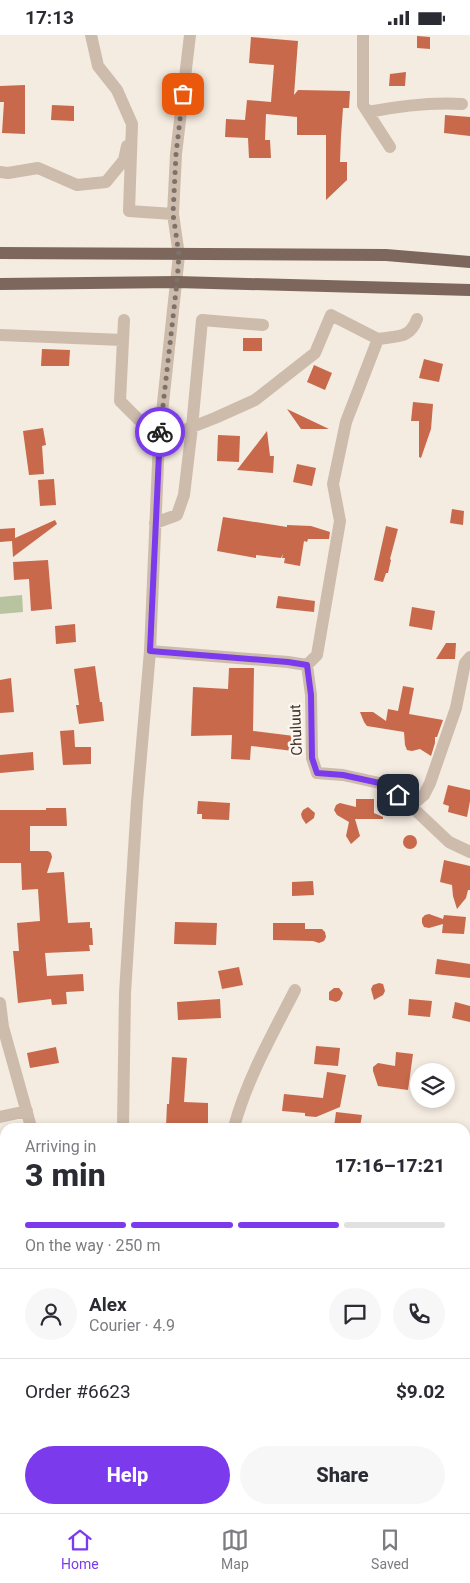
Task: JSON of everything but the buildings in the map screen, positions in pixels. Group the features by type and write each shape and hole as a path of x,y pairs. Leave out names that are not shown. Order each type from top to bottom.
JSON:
{"main road":[{"path":"0,253 386,255 470,262"},
{"path":"0,283 177,282 470,290"}],"street":[{"path":"91,35 98,66 117,90 132,123 129,211 173,214"},
{"path":"124,1123 125,993 150,651 159,440 179,255 173,214 176,154 190,35"},
{"path":"363,35 363,105 390,147"},
{"path":"368,112 443,102 462,104"},
{"path":"0,172 8,173 38,168 77,185 106,182 124,160 132,123"},
{"path":"159,440 255,400 315,353 331,315 378,339 406,335 414,330 417,319"},
{"path":"124,320 120,401 159,440"},
{"path":"155,523 177,515 184,495 202,320 263,325"},
{"path":"0,335 123,340"},
{"path":"150,651 307,665 317,655 340,521 333,485 346,422 378,339"},
{"path":"411,806 424,795 430,783 456,708 465,663 470,657"},
{"name":"Chuluut","path":"307,665 311,695 312,758 317,773 343,775 384,784 411,806 449,842 470,852"},
{"path":"235,1123 240,1105 255,1070 295,990"},
{"path":"0,1003 2,1027 30,1123"},
{"path":"0,1117 27,1111"}],"green space":[{"path":"22,595 23,612 0,614 0,597"}],"way so far":[{"path":"160,432 179,255 173,214 176,154 183,94"}],"route":[{"path":"160,432 150,651 307,665 311,695 312,758 317,773 343,775 384,784 398,795"}]}
